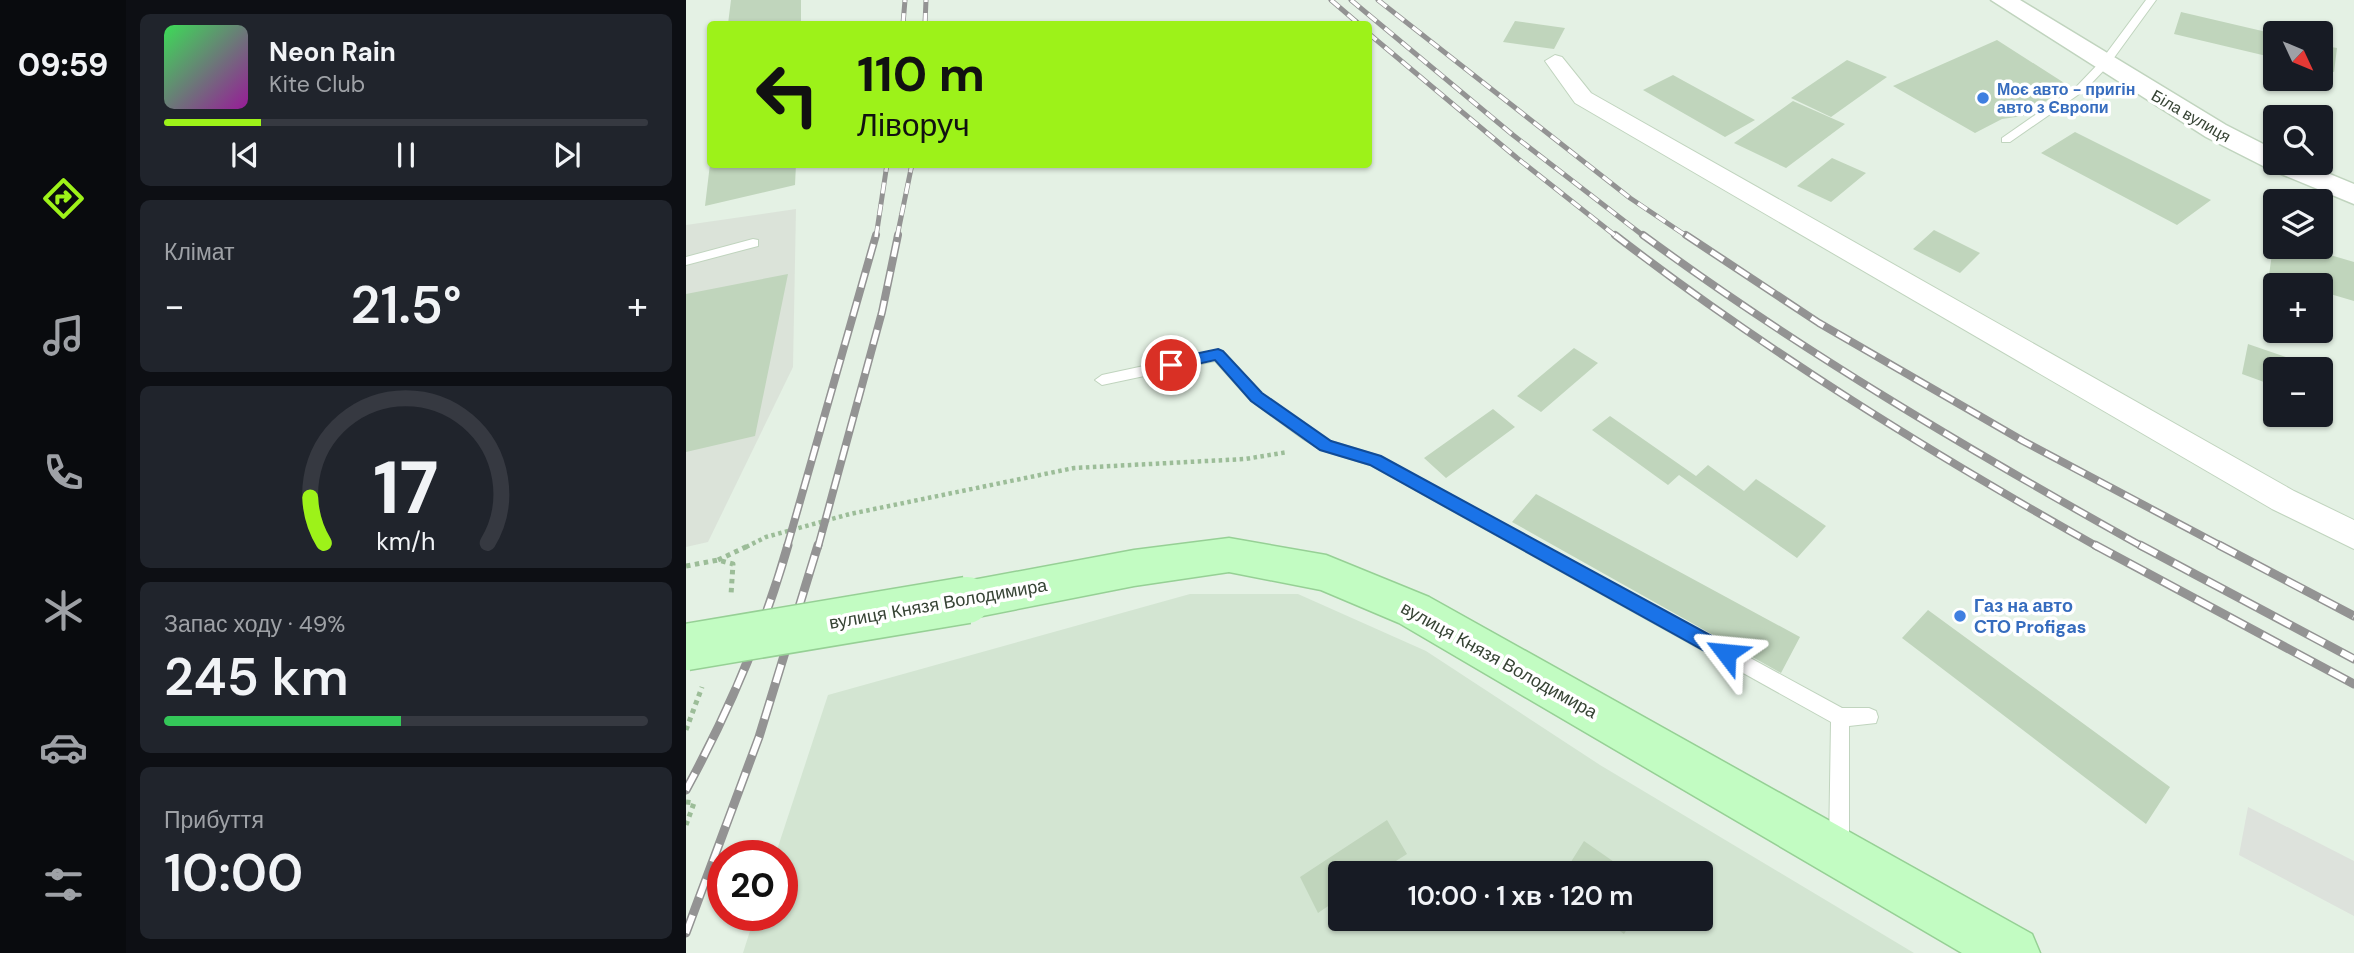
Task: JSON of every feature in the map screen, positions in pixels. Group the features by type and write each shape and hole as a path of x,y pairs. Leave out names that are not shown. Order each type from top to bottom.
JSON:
{"main road":[{"name":"вулиця Князя Володимира","path":"686,647 967,600 1134,568 1229,555 1326,573 1414,610 2013,953"}],"street":[{"name":"Біла вулиця","path":"2003,0 2216,131 2263,155"},
{"path":"1555,61 1583,98 2283,500 2354,535"},
{"name":"Біла вулиця","path":"2307,175 2354,195"}],"lane":[{"path":"2006,140 2081,88 2104,64 2151,0"},
{"path":"686,261 753,243"},
{"path":"1102,380 1218,355 1256,397 1326,446 1375,460 1840,717 1869,717"},
{"path":"1839,853 1840,717"}],"path":[{"path":"718,560 766,537 850,514 1074,468 1245,458 1326,446"},
{"path":"686,802 694,803 686,825"}],"shaded area":[{"path":"796,209 793,367 708,542 686,547 686,225"},
{"path":"1190,594 1298,594 1426,651 1600,765 1914,953 743,953 750,931 798,931 798,840 780,840 828,695"},
{"path":"2248,807 2354,861 2354,916 2239,855"}],"building":[{"path":"731,0 801,0 801,21 728,21"},
{"path":"2181,12 2263,31 2263,55 2174,34"},
{"path":"1515,21 1565,28 1554,49 1503,42"},
{"name":"Моє авто - пригін авто з Європи","path":"1997,40 2069,86 2023,116 2002,119 1975,133 1893,86"},
{"path":"2333,47 2337,48 2333,72"},
{"path":"1847,60 1887,77 1831,117 1791,98"},
{"path":"1673,75 1755,120 1725,137 1643,90"},
{"path":"1793,101 1845,124 1786,168 1734,143"},
{"path":"2075,132 2211,200 2177,225 2041,153"},
{"path":"1832,158 1866,173 1831,202 1797,186"},
{"path":"710,168 796,168 795,185 705,206"},
{"path":"1934,230 1980,253 1960,273 1913,249"},
{"path":"2333,256 2354,262 2354,301 2333,295 2333,273 2269,273 2271,259 2333,259"},
{"path":"788,274 755,436 686,452 686,294"},
{"path":"2248,344 2286,357 2263,357 2263,382 2242,374"},
{"path":"1574,348 1598,363 1541,412 1517,396"},
{"path":"1493,409 1515,427 1446,478 1424,458"},
{"path":"1610,416 1696,476 1708,465 1744,491 1756,479 1826,526 1797,558 1679,475 1668,485 1592,430"},
{"path":"1536,494 1800,637 1781,673 1512,522"},
{"path":"1928,610 2170,787 2146,824 1902,638"},
{"path":"1387,820 1407,854 1396,861 1328,861 1328,906 1318,913 1300,877"},
{"path":"1584,841 1613,861 1572,861"}],"railway":[{"path":"903,21 905,0"},
{"path":"925,21 926,0"},
{"path":"1331,0 1356,21"},
{"path":"1351,0 1513,135 1645,237"},
{"path":"1378,0 1630,198 1688,237"},
{"path":"1372,36 1517,158 1617,237"},
{"path":"876,237 886,168"},
{"path":"897,237 911,168"},
{"path":"787,547 876,235"},
{"path":"818,547 882,312 898,235"},
{"path":"1615,235 1731,320 1851,400 2098,547"},
{"path":"1643,235 1825,359 2015,474 2143,547"},
{"path":"1686,235 1819,323 2023,441 2223,547"},
{"path":"686,790 744,670 788,545"},
{"path":"686,933 759,737 818,545"},
{"path":"2095,545 2354,684"},
{"path":"2140,545 2354,659"},
{"path":"2219,545 2354,616"}],"place":[{"name":"Моє авто - пригін авто з Європи","path":"1983,98"},
{"name":"Газ на авто СТО Profigas","path":"1960,616"}],"route":[{"path":"1171,365 1218,355 1256,397 1326,446 1375,460 1726,653"}]}
